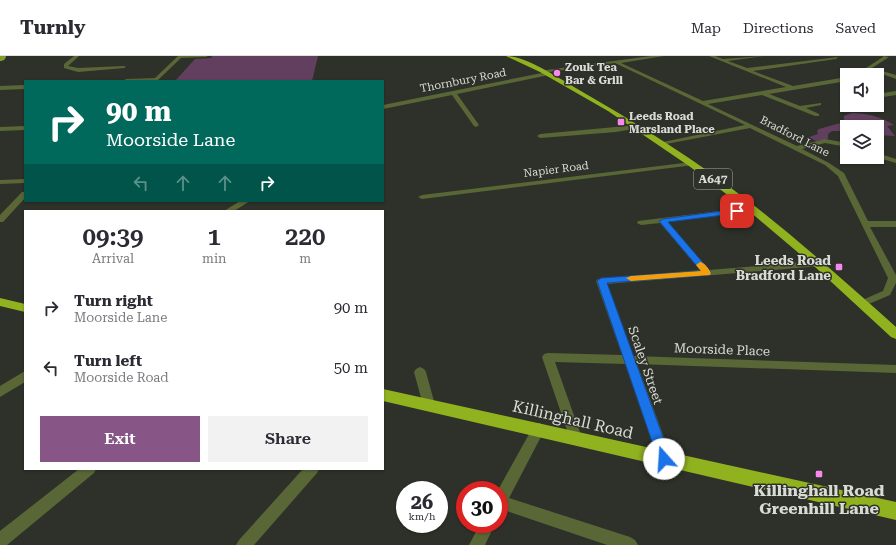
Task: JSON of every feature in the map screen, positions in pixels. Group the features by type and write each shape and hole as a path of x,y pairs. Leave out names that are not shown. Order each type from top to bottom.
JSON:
{"highway":[{"name":"A647","path":"509,56 544,73 610,110 692,164 752,209 864,303 896,334"},
{"path":"0,302 24,308"},
{"name":"Killinghall Road","path":"384,395 539,429 664,459 896,511"}],"street":[{"path":"77,56 66,65 66,67 78,70 124,67"},
{"path":"141,80 156,79 180,57 206,56"},
{"name":"Thornbury Road","path":"384,107 544,73 641,57 662,56"},
{"path":"711,56 792,88"},
{"path":"722,61 762,56"},
{"path":"868,68 886,57 885,56"},
{"path":"746,70 836,58"},
{"name":"Bradford Lane","path":"616,62 751,126 827,164 841,174 894,279 887,293 864,303"},
{"path":"884,73 896,77"},
{"path":"702,103 840,80"},
{"path":"830,82 840,85"},
{"path":"0,88 24,87"},
{"path":"454,93 476,125"},
{"path":"762,93 817,115"},
{"path":"884,95 896,93"},
{"path":"800,108 819,104"},
{"path":"663,144 751,126"},
{"path":"540,136 637,127"},
{"path":"0,130 24,128"},
{"path":"795,149 825,141 840,144"},
{"path":"884,159 894,164"},
{"name":"Napier Road","path":"422,197 692,164"},
{"path":"0,182 24,181"},
{"path":"0,220 24,195"},
{"path":"230,210 244,202"},
{"path":"641,223 752,209"},
{"path":"663,221 707,273 818,264"},
{"path":"865,224 896,224"},
{"name":"Scaley Street","path":"664,459 601,281 707,273"},
{"name":"Moorside Place","path":"576,438 548,357 896,369"},
{"path":"420,372 429,405"},
{"path":"0,392 24,377"},
{"path":"508,486 539,429"},
{"path":"0,541 88,470"},
{"path":"244,545 311,470"},
{"path":"508,506 630,545"},
{"path":"477,545 483,533"}],"shaded area":[{"path":"212,56 318,56 312,80 176,80 195,59 211,58"},
{"path":"852,113 863,114 884,120 844,120 844,116"},
{"path":"884,120 894,125 887,126 895,136 884,135"},
{"path":"840,123 840,131 832,131 828,134 828,139 816,141 809,137 818,134 817,131 819,129"}],"slow traffic":[{"path":"631,278 707,273 700,265"}],"place":[{"name":"Zouk Tea Bar & Grill","path":"557,73"},
{"name":"Leeds Road Marsland Place","path":"621,122"},
{"name":"Leeds Road Bradford Lane","path":"839,267"},
{"name":"Killinghall Road Greenhill Lane","path":"819,474"}],"route":[{"path":"664,459 601,281 707,273 663,221 737,211"}]}
